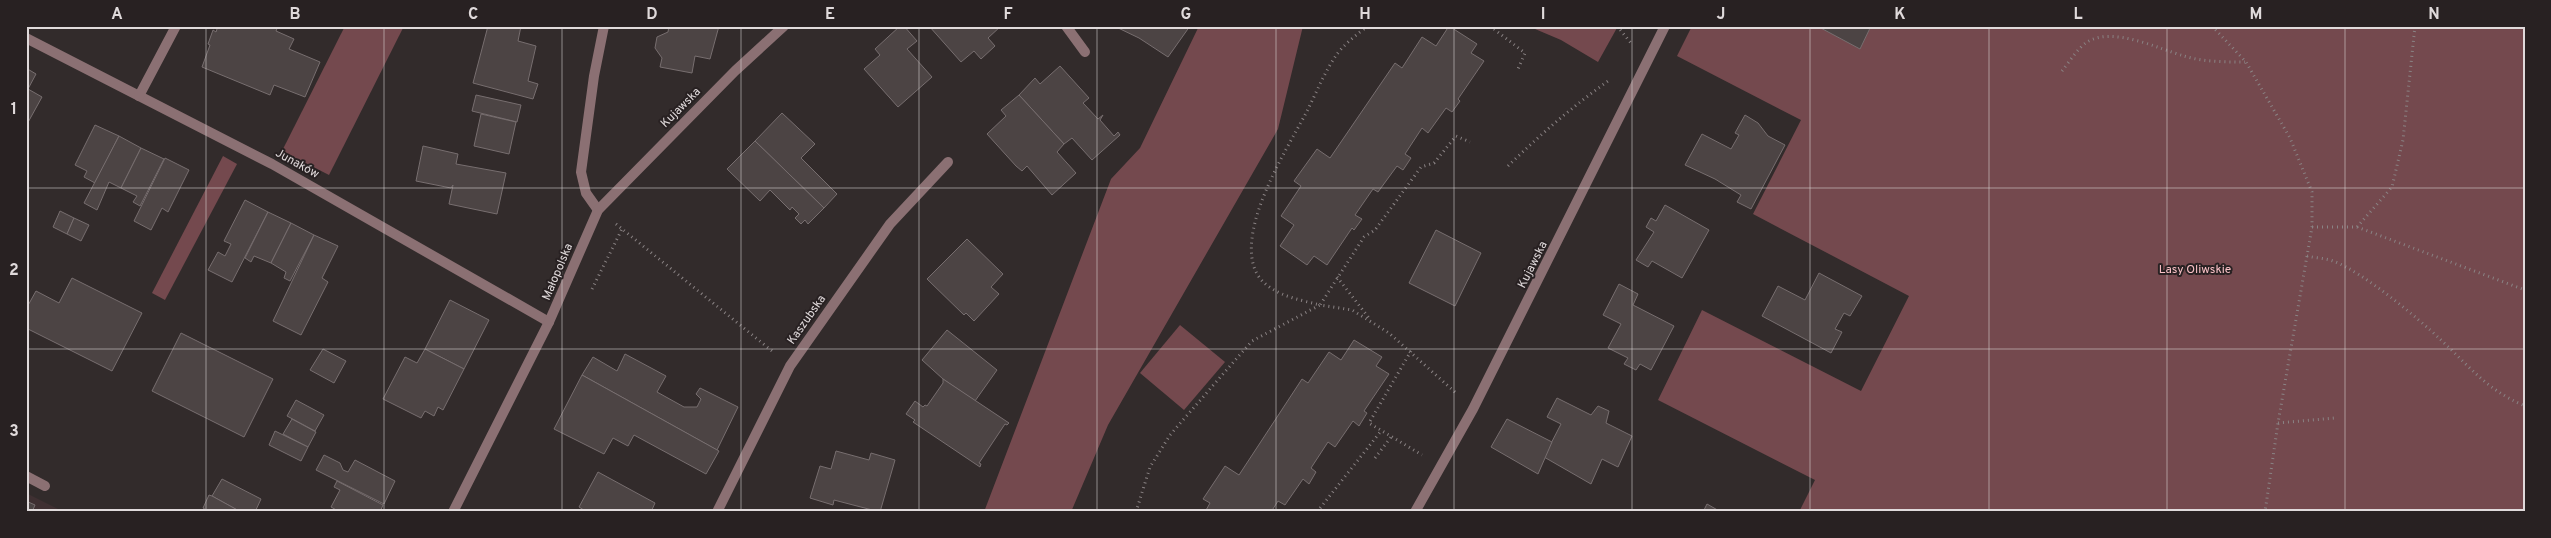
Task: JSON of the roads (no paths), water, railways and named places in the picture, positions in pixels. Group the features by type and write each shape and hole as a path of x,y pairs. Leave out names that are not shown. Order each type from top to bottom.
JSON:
{"street":[{"path":"139,96 176,26"},
{"path":"598,210 586,193 581,172 594,76 604,26"},
{"name":"Kujawska","path":"598,210 735,71 784,26"},
{"path":"1066,26 1085,52"},
{"name":"Kujawska","path":"1415,512 1473,409 1666,26"},
{"name":"Junaków","path":"26,38 272,164 549,322"},
{"name":"Kaszubska","path":"717,512 790,366 890,224 948,162"},
{"name":"Małopolska","path":"453,512 549,322 598,210"},
{"path":"26,476 45,486"}],"park label":[{"name":"Lasy Oliwskie","path":"2195,270"}]}
